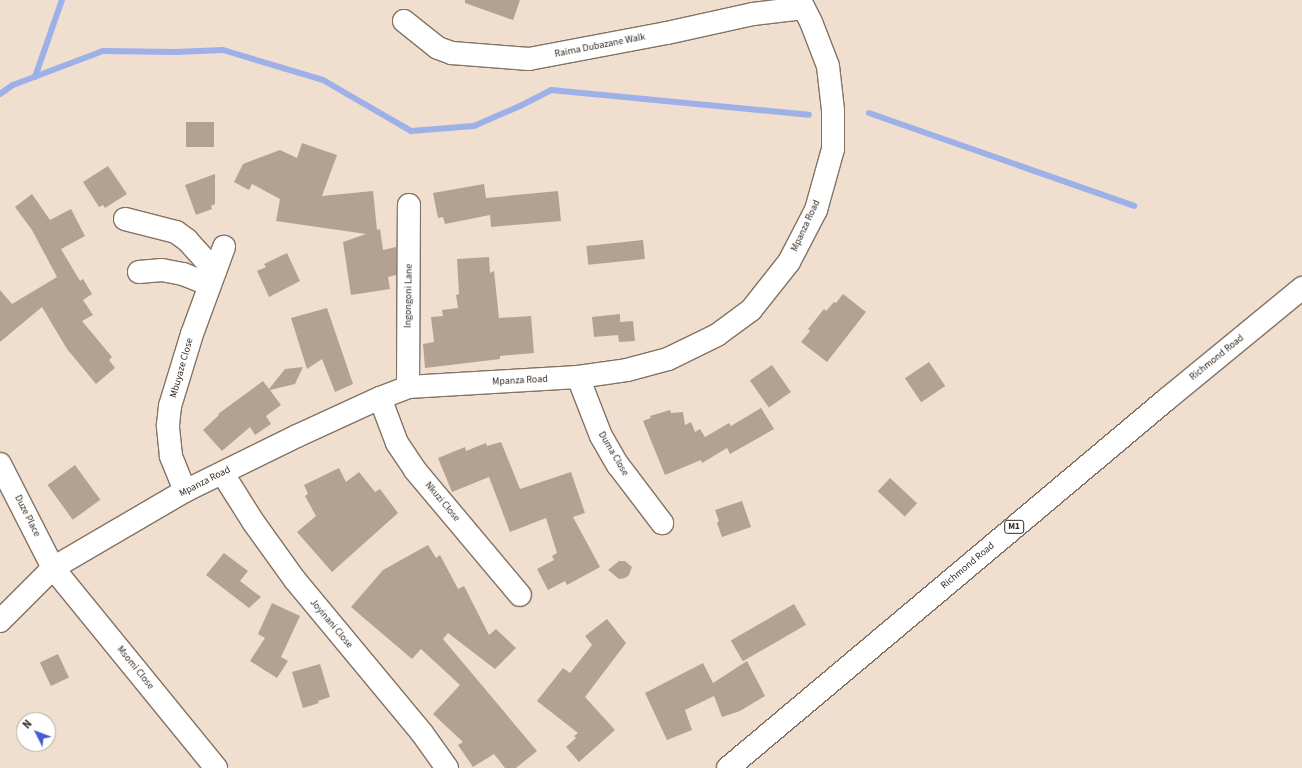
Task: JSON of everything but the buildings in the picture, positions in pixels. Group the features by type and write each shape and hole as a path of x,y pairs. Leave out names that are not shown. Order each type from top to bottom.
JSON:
{"main road":[{"name":"Raima Dubazane Walk","path":"404,21 438,48 452,53 529,59 667,33 802,4"},
{"name":"Mpanza Road","path":"0,621 53,568 185,492 297,436 380,398 408,387 578,377 627,370 668,359 717,335 751,310 789,262 816,210 833,149 833,110 828,66 802,4"},
{"name":"Ingongoni Lane","path":"408,387 410,205"},
{"path":"125,219 176,232 187,240 212,278"},
{"name":"Mbuyaze Close","path":"185,492 171,456 168,425 170,406 190,341 224,247"},
{"path":"139,272 162,270 212,278"},
{"name":"Richmond Road","path":"728,768 1154,409 1302,288"},
{"name":"Duma Close","path":"578,377 601,436 618,465 662,523"},
{"name":"Nkuzi Close","path":"380,398 397,443 415,470 520,595"},
{"name":"Duze Place","path":"0,464 53,568"},
{"name":"Joyinani Close","path":"223,474 254,523 295,580 422,733 447,768"},
{"name":"Msomi Close","path":"53,568 216,768"}],"waterway":[{"path":"35,77 62,0"},
{"path":"0,94 13,85 103,51 176,52 223,50 323,80 411,131 474,126 520,106 551,90 809,115"},
{"path":"869,113 1134,206"}]}
